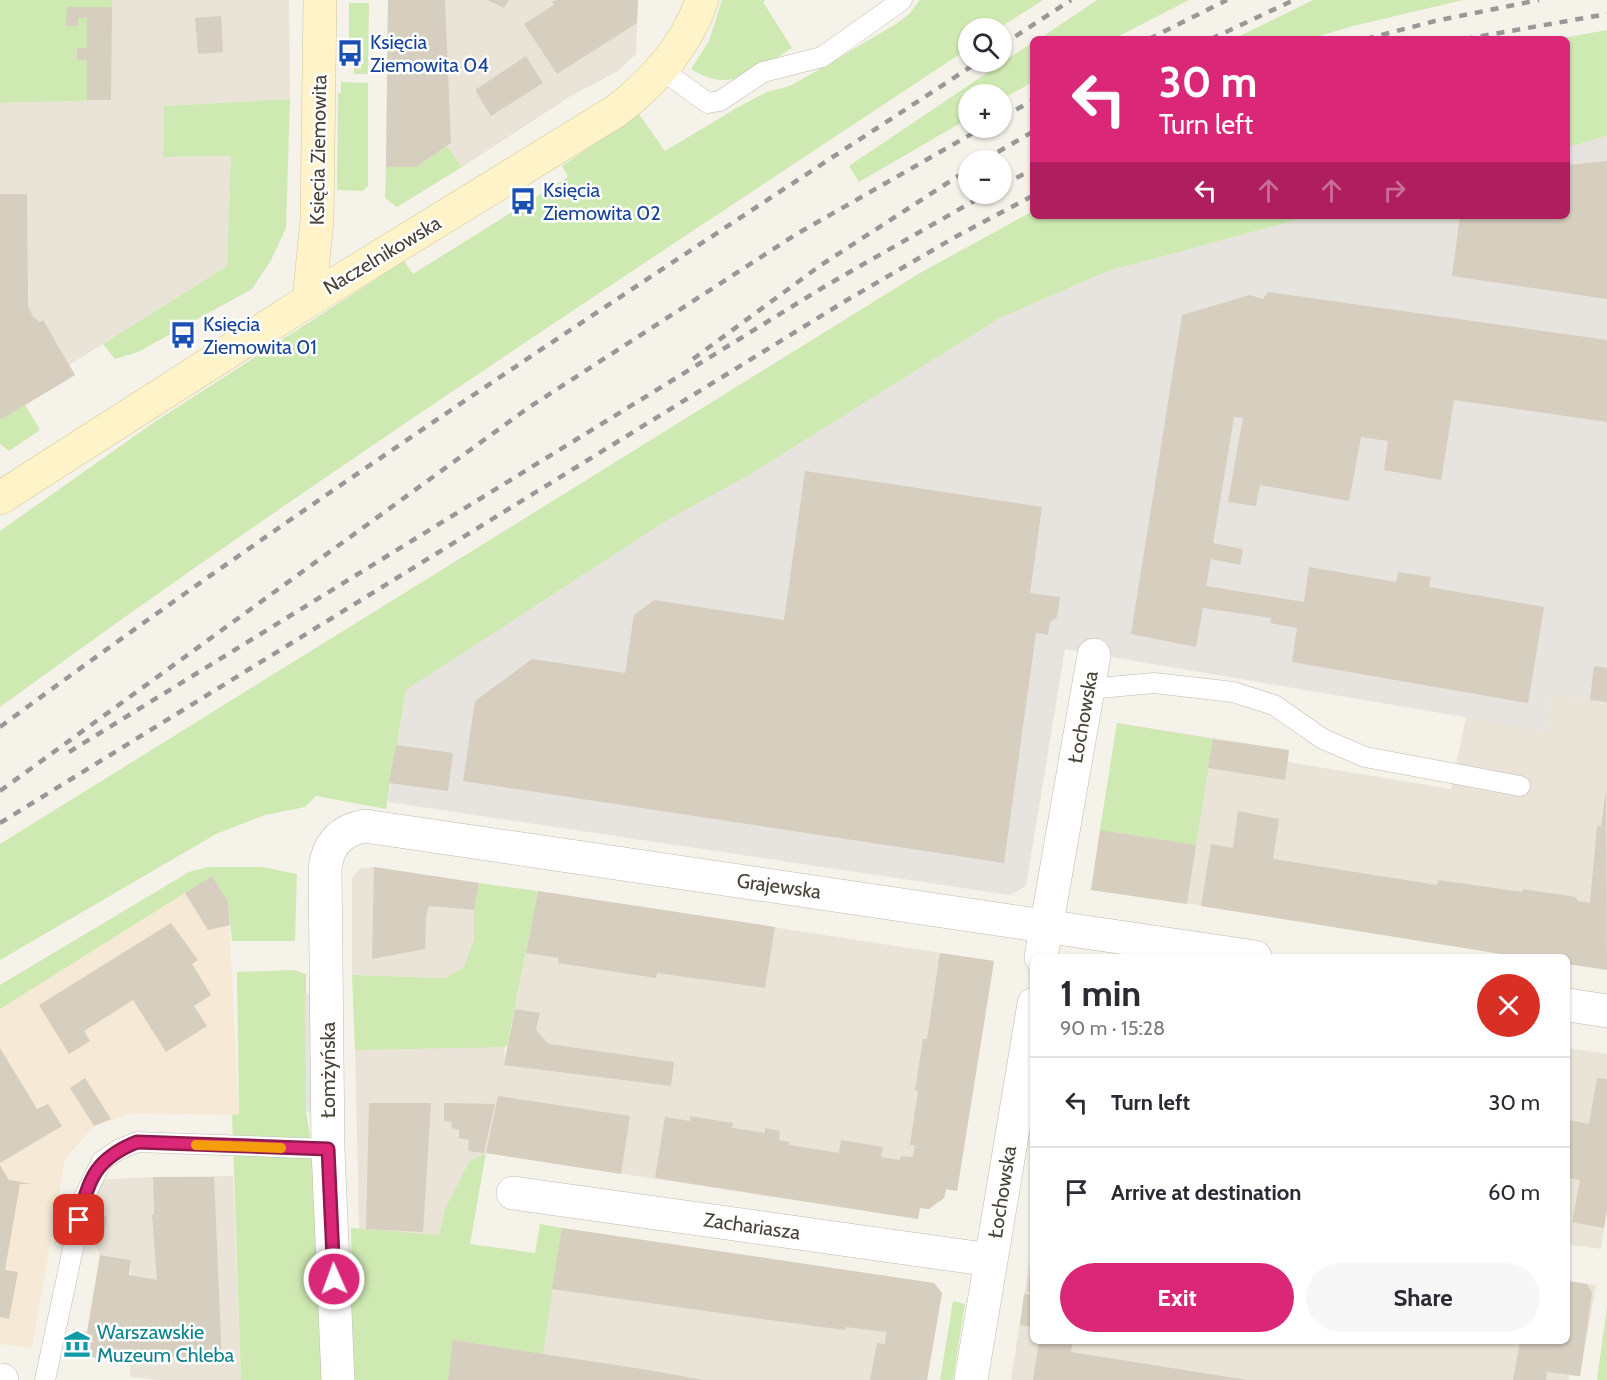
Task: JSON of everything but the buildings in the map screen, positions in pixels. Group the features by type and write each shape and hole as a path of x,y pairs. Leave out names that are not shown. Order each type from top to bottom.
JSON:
{"main road":[{"name":"Księcia Ziemowita","path":"309,300 317,220 320,0"},
{"name":"Naczelnikowska","path":"0,498 309,300 616,111 638,94 662,70 689,31 702,0"}],"street":[{"name":"Łochowska","path":"1042,954 1094,655"},
{"name":"Grajewska","path":"325,868 331,846 338,838 347,831 365,826 1235,954"},
{"name":"Łomżyńska","path":"325,868 328,1149 338,1380"},
{"path":"1570,1005 1607,1011"},
{"name":"Łochowska","path":"972,1380 1030,1028"},
{"name":"Zachariasza","path":"513,1193 991,1260"}],"lane":[{"path":"662,70 708,103 720,101 763,72 822,57 902,0"},
{"path":"1088,689 1154,683 1233,692 1274,705 1323,739 1365,757 1520,786"},
{"path":"45,1380 84,1197 102,1161 118,1150 137,1142 328,1149"}],"shaded area":[{"path":"112,0 289,0 290,99 164,106 163,157 231,156 227,266 69,365 75,375 0,420 0,103 111,100"},
{"path":"388,0 638,0 636,54 618,71 571,96 462,167 447,146 416,167 386,167"},
{"path":"1607,136 1607,702 1552,694 1546,731 1065,649 1026,886 1010,895 388,802 406,690 669,519 751,474 1000,318 1108,271 1301,219 1570,219 1570,146"},
{"path":"1552,694 1607,702 1607,970 1570,964 1570,954 1547,954 1091,890 1117,723 1289,750 1288,762 1451,789 1466,717 1546,731"},
{"path":"374,867 479,883 474,910 474,939 464,967 445,978 352,975 352,878 361,868"},
{"path":"212,876 228,901 239,1115 132,1113 94,1126 65,1159 32,1348 0,1344 0,1009"},
{"path":"538,891 994,961 957,1191 946,1189 944,1198 929,1209 920,1208 918,1219 486,1153 469,1163 445,1209 439,1235 362,1231 359,1227 355,1050 504,1044 505,1060"},
{"path":"305,993 318,993 319,1111 306,1112"},
{"path":"1570,1048 1607,1054 1607,1210 1601,1249 1570,1244"},
{"path":"233,1176 241,1380 158,1380 130,1377 131,1260 100,1255 89,1232 99,1180"},
{"path":"562,1228 934,1283 942,1293 927,1380 448,1380 453,1340 543,1353"},
{"path":"1030,1257 1030,1344 1570,1344 1570,1281 1596,1285 1580,1376 1570,1375 1569,1380 1011,1380"}],"green space":[{"path":"0,0 112,0 111,100 0,103"},
{"path":"722,0 765,0 763,2 792,48 755,71 731,80 719,80 691,69 709,41"},
{"path":"920,0 1043,0 1012,20 958,18 958,55 359,454 0,707 0,531 156,421 404,261 413,274 568,177 562,166 639,114 665,151 740,106 767,92 790,86 896,24 909,14"},
{"path":"1097,0 1189,0 1119,36 1043,36"},
{"path":"1313,0 1463,0 1319,36 1240,36"},
{"path":"349,3 369,3 368,74 354,74 354,41 349,41"},
{"path":"1607,30 1607,136 1570,146 1570,37"},
{"path":"1030,44 1030,84 1012,94 1012,84 971,84 988,72 1012,72 1012,56"},
{"path":"341,82 368,83 368,186 363,191 337,190 338,93 341,93"},
{"path":"958,93 958,124 859,182 849,166"},
{"path":"290,99 286,228 271,260 252,289 138,352 115,359 103,344 227,266 231,156 163,157 164,106"},
{"path":"447,146 462,167 397,207 385,198 386,167 416,167"},
{"path":"1030,213 1030,219 1301,219 1108,271 1000,318 751,474 669,519 406,690 386,809 316,796 305,807 265,815 216,834 0,960 0,844 920,273"},
{"path":"25,405 40,430 9,451 0,444 0,420"},
{"path":"1117,723 1213,739 1196,845 1100,830"},
{"path":"209,867 263,867 297,874 295,941 232,941 228,901 212,876 0,1009 0,985 189,872"},
{"path":"479,883 538,891 507,1047 355,1050 352,975 445,978 464,967 474,939 474,910"},
{"path":"294,970 306,974 306,1112 316,1172 324,1380 241,1380 232,1115 239,1114 237,972"},
{"path":"486,1153 470,1244 535,1253 540,1224 562,1228 543,1354 454,1340 448,1380 353,1380 351,1228 439,1235 445,1209 469,1162"},
{"path":"953,1301 965,1304 953,1380 940,1380"},
{"path":"1607,1306 1607,1380 1597,1380"}],"railway":[{"path":"1012,38 1071,0"},
{"path":"1155,36 1227,0"},
{"path":"1217,36 1294,0"},
{"path":"1378,36 1435,21 1539,0"},
{"path":"1482,36 1607,14"},
{"path":"0,727 240,555 484,388 963,72"},
{"path":"1012,112 1030,102"},
{"path":"1001,150 1030,133"},
{"path":"0,791 528,408 795,235 965,138"},
{"path":"1012,180 1030,171"},
{"path":"693,359 821,265 958,176"},
{"path":"0,823 847,300 957,236 1030,197"},
{"path":"69,752 827,285 969,204"}],"slow traffic":[{"path":"196,1145 281,1148"}],"place":[{"name":"Księcia Ziemowita 04","path":"350,53"},
{"name":"Księcia Ziemowita 02","path":"523,201"},
{"name":"Księcia Ziemowita 01","path":"183,335"},
{"name":"Warszawskie Muzeum Chleba","path":"77,1344"}],"route":[{"path":"79,1220 84,1197 102,1161 118,1150 137,1142 328,1149 334,1279"}]}
